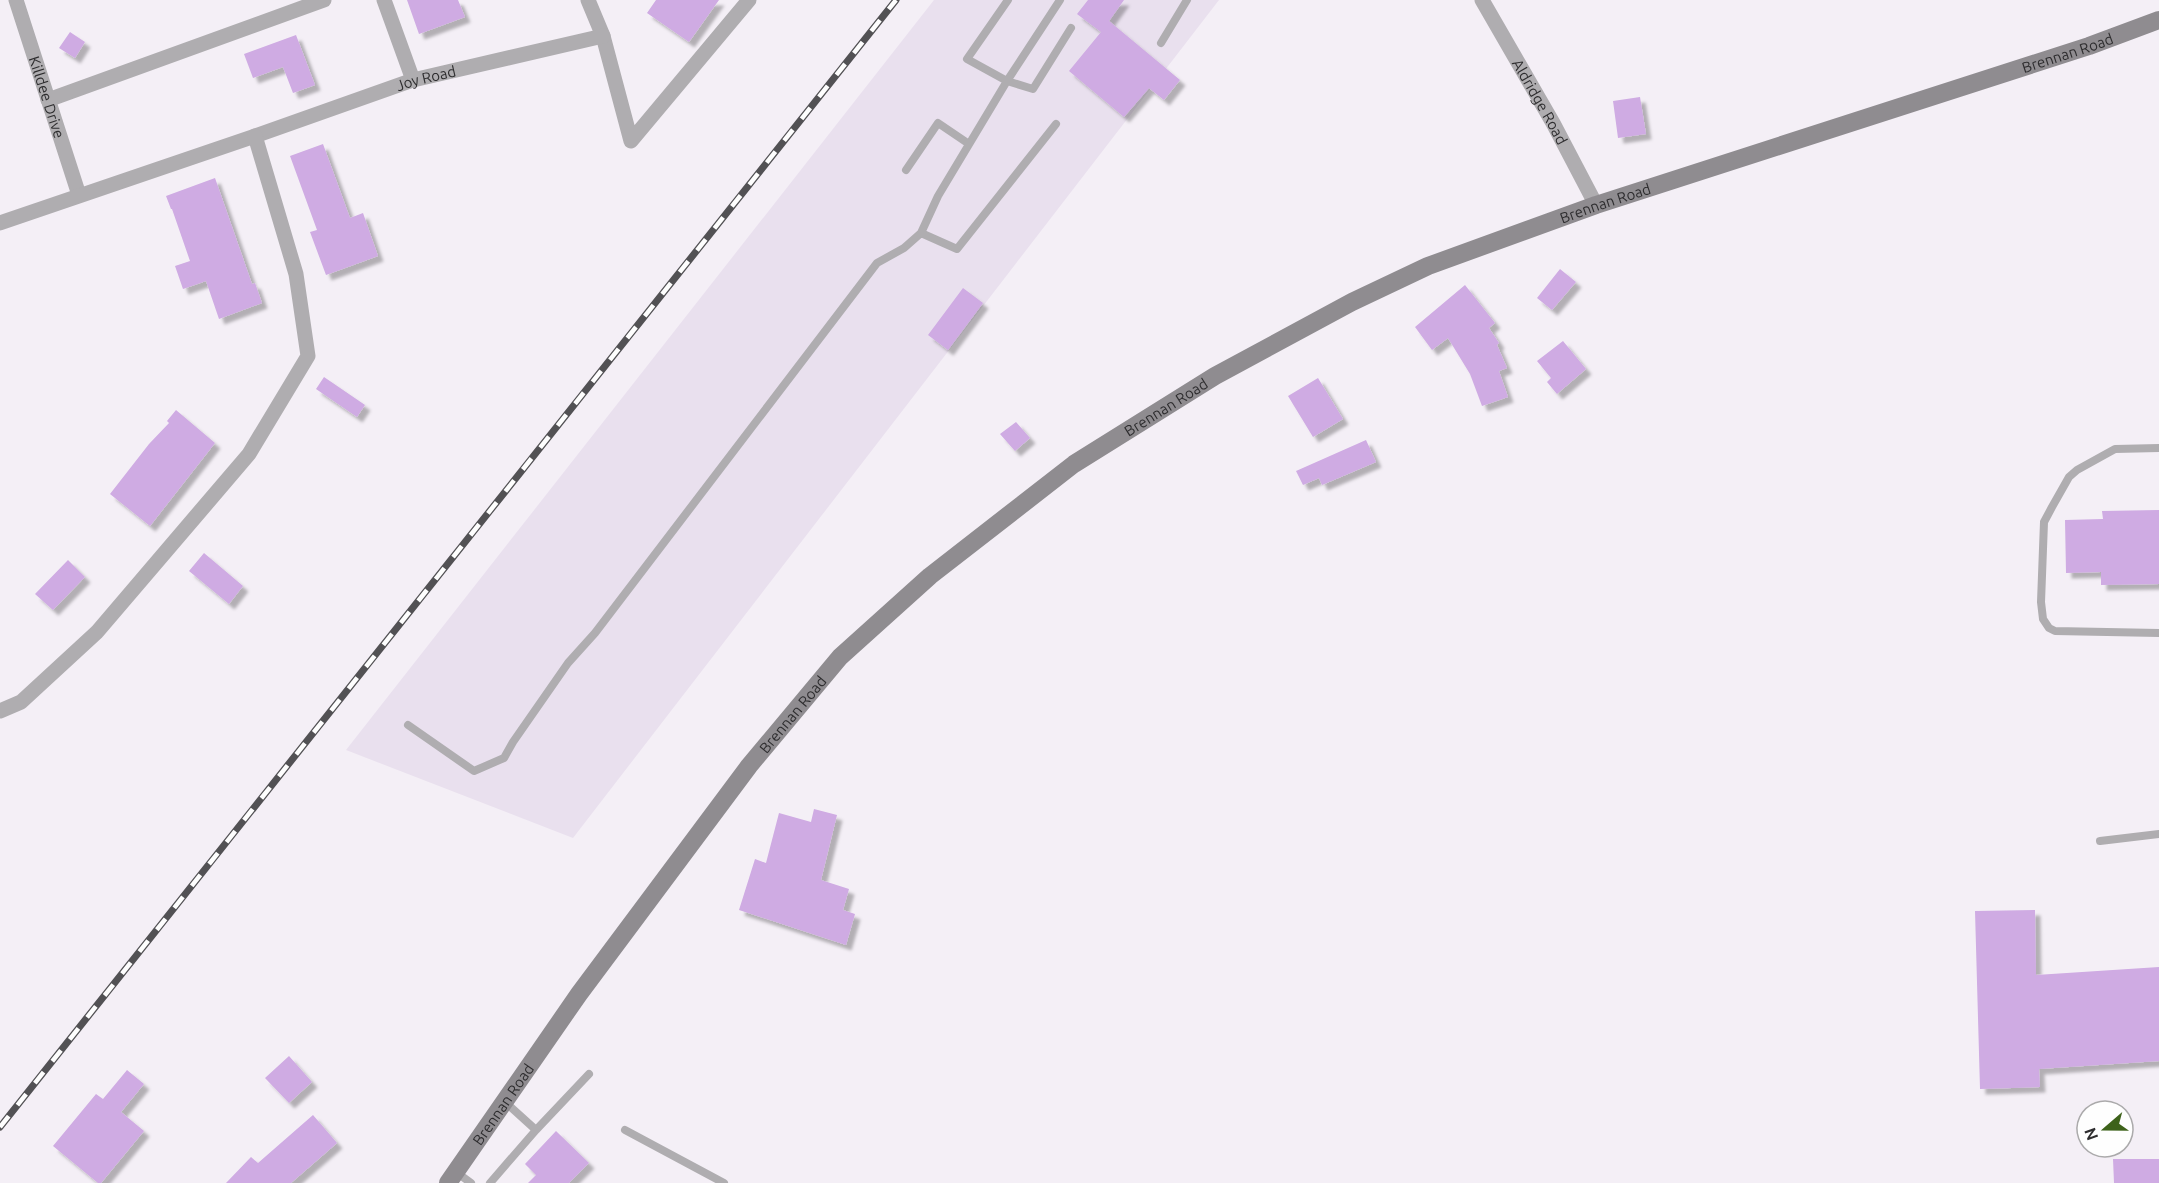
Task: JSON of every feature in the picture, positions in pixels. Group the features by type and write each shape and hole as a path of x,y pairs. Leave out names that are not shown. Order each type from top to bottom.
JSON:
{"street":[{"name":"Killdee Drive","path":"16,0 79,195"},
{"path":"48,100 324,0"},
{"path":"384,0 412,80"},
{"path":"588,0 603,36 631,141 749,0"},
{"name":"Aldridge Road","path":"1482,0 1553,123 1596,205"},
{"name":"Brennan Road","path":"452,1177 579,994 749,766 840,657 930,576 1074,464 1215,376 1352,302 1428,266 1596,205 2089,46 2159,20"},
{"path":"2089,46 2159,33"},
{"name":"Joy Road","path":"0,223 412,80 603,36"},
{"path":"0,711 21,702 98,632 249,454 308,356 296,274 255,136"}],"lane":[{"path":"1008,0 967,59 1007,81 1033,89 1071,28"},
{"path":"408,725 474,771 504,758 568,663 595,633 877,263 904,248 921,233 938,196 969,144 1060,0"},
{"path":"1161,43 1187,0"},
{"path":"906,170 938,123 969,144"},
{"path":"921,233 957,249 1056,124"},
{"path":"2159,448 2115,449 2077,470 2069,477 2044,522 2041,602 2043,619 2049,628 2055,631 2159,633"},
{"path":"2100,841 2159,834"},
{"path":"490,1183 536,1130 590,1074"},
{"path":"504,1101 536,1130"},
{"path":"625,1130 724,1183"},
{"path":"452,1177 471,1183"}],"shaded area":[{"path":"934,0 1219,0 573,838 346,750"}],"building":[{"path":"407,0 458,0 465,17 419,34"},
{"path":"656,0 719,0 689,42 647,13"},
{"path":"1088,0 1124,0 1109,21 1180,80 1164,100 1149,88 1124,117 1069,71 1101,32 1077,14"},
{"path":"70,32 85,42 75,58 59,48"},
{"path":"296,35 315,85 293,93 283,67 253,78 244,54"},
{"path":"1640,97 1646,134 1618,138 1613,101"},
{"path":"323,144 350,218 363,213 378,256 326,275 310,232 317,230 290,156"},
{"path":"215,178 252,284 255,283 262,303 219,319 206,281 183,289 175,266 190,261 166,196"},
{"path":"1560,269 1576,282 1552,310 1537,298"},
{"path":"1465,285 1495,323 1489,328 1499,343 1497,345 1507,368 1499,371 1508,397 1482,406 1470,374 1448,338 1432,350 1415,327"},
{"path":"963,288 983,303 948,350 928,335"},
{"path":"1563,341 1586,369 1557,394 1547,382 1551,378 1537,361"},
{"path":"324,377 365,405 357,417 316,389"},
{"path":"1318,378 1343,419 1313,437 1288,396"},
{"path":"176,410 215,443 150,526 110,494 149,444 169,423 167,421"},
{"path":"1016,422 1030,438 1015,451 1000,434"},
{"path":"1366,440 1376,462 1322,485 1319,478 1303,485 1296,471"},
{"path":"2159,510 2159,584 2101,585 2101,572 2066,573 2065,520 2103,519 2102,511"},
{"path":"204,553 243,586 229,604 189,571"},
{"path":"68,560 85,577 53,610 35,594"},
{"path":"814,809 837,815 821,880 849,889 843,910 855,914 846,945 739,910 755,859 766,863 779,813 811,822"},
{"path":"2035,910 2036,975 2159,967 2159,1061 2039,1069 2040,1087 1980,1089 1975,911"},
{"path":"289,1056 312,1082 289,1103 265,1078"},
{"path":"127,1070 144,1084 121,1112 144,1131 101,1183 98,1183 53,1146 96,1094 103,1099"},
{"path":"313,1115 337,1143 291,1183 226,1183 251,1157 258,1163"},
{"path":"556,1131 589,1163 569,1183 528,1183 536,1175 525,1164"},
{"path":"2113,1159 2159,1159 2159,1183 2114,1183"}],"railway":[{"path":"0,1127 896,0"}]}
